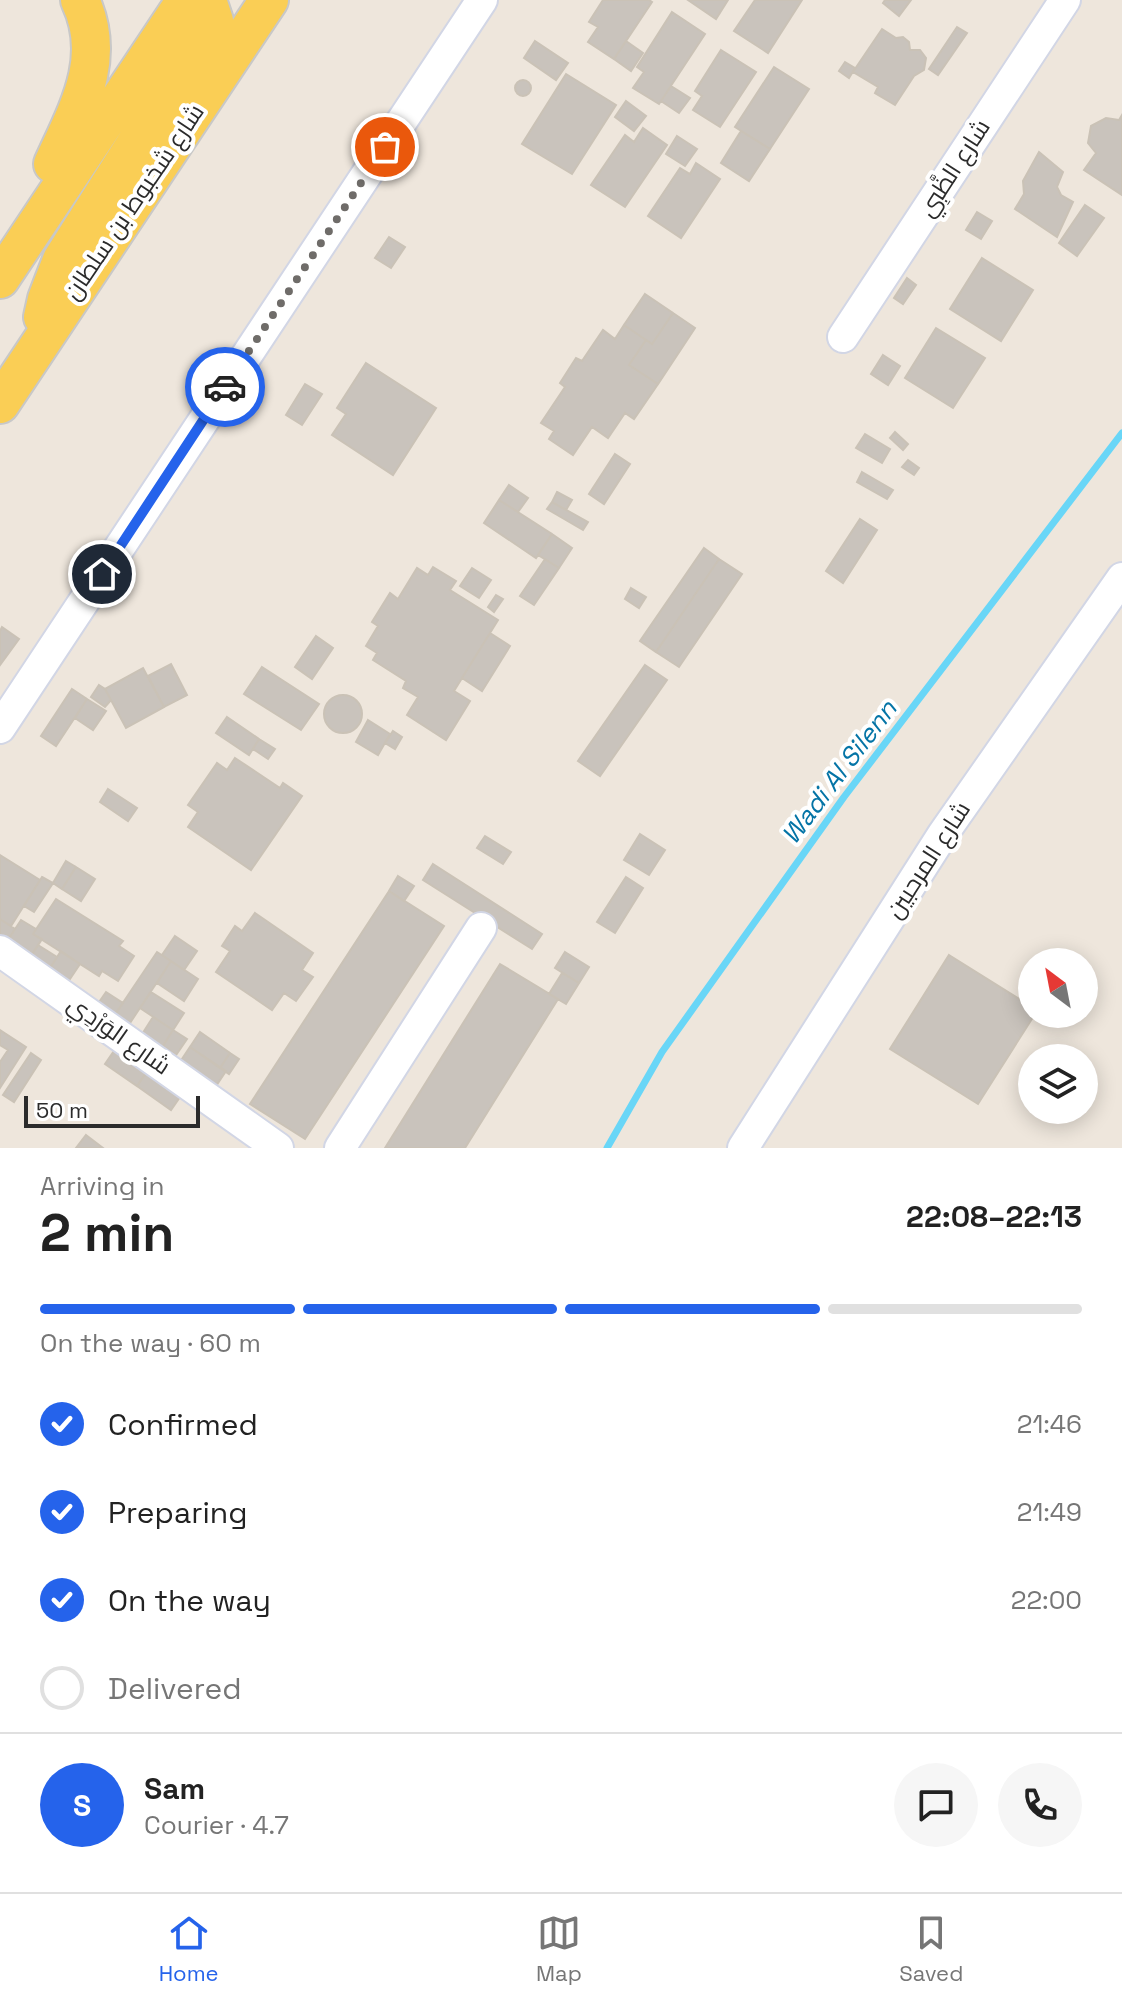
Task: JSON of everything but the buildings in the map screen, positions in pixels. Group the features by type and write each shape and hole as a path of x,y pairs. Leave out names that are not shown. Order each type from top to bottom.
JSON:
{"main road":[{"path":"0,278 81,104 90,73 91,40 80,0"},
{"path":"179,6 238,18 265,5"},
{"name":"شارع شخبوط بن سلطان","path":"0,404 265,5"},
{"path":"0,278 179,6"},
{"path":"40,344 47,299 62,260 179,6"}],"street":[{"path":"0,728 482,0"},
{"name":"شارع الظَّبِي","path":"843,337 1065,0"},
{"name":"شارع المرحبين","path":"743,1148 943,834 1122,578"},
{"path":"340,1148 481,928"},
{"name":"شارع الوَرْدِي","path":"0,951 278,1148"}],"waterway":[{"name":"Wadi Al Silenn","path":"607,1148 662,1052 844,797 1122,433"}],"way so far":[{"path":"225,387 385,147"}],"route":[{"path":"102,574 225,387"}]}
